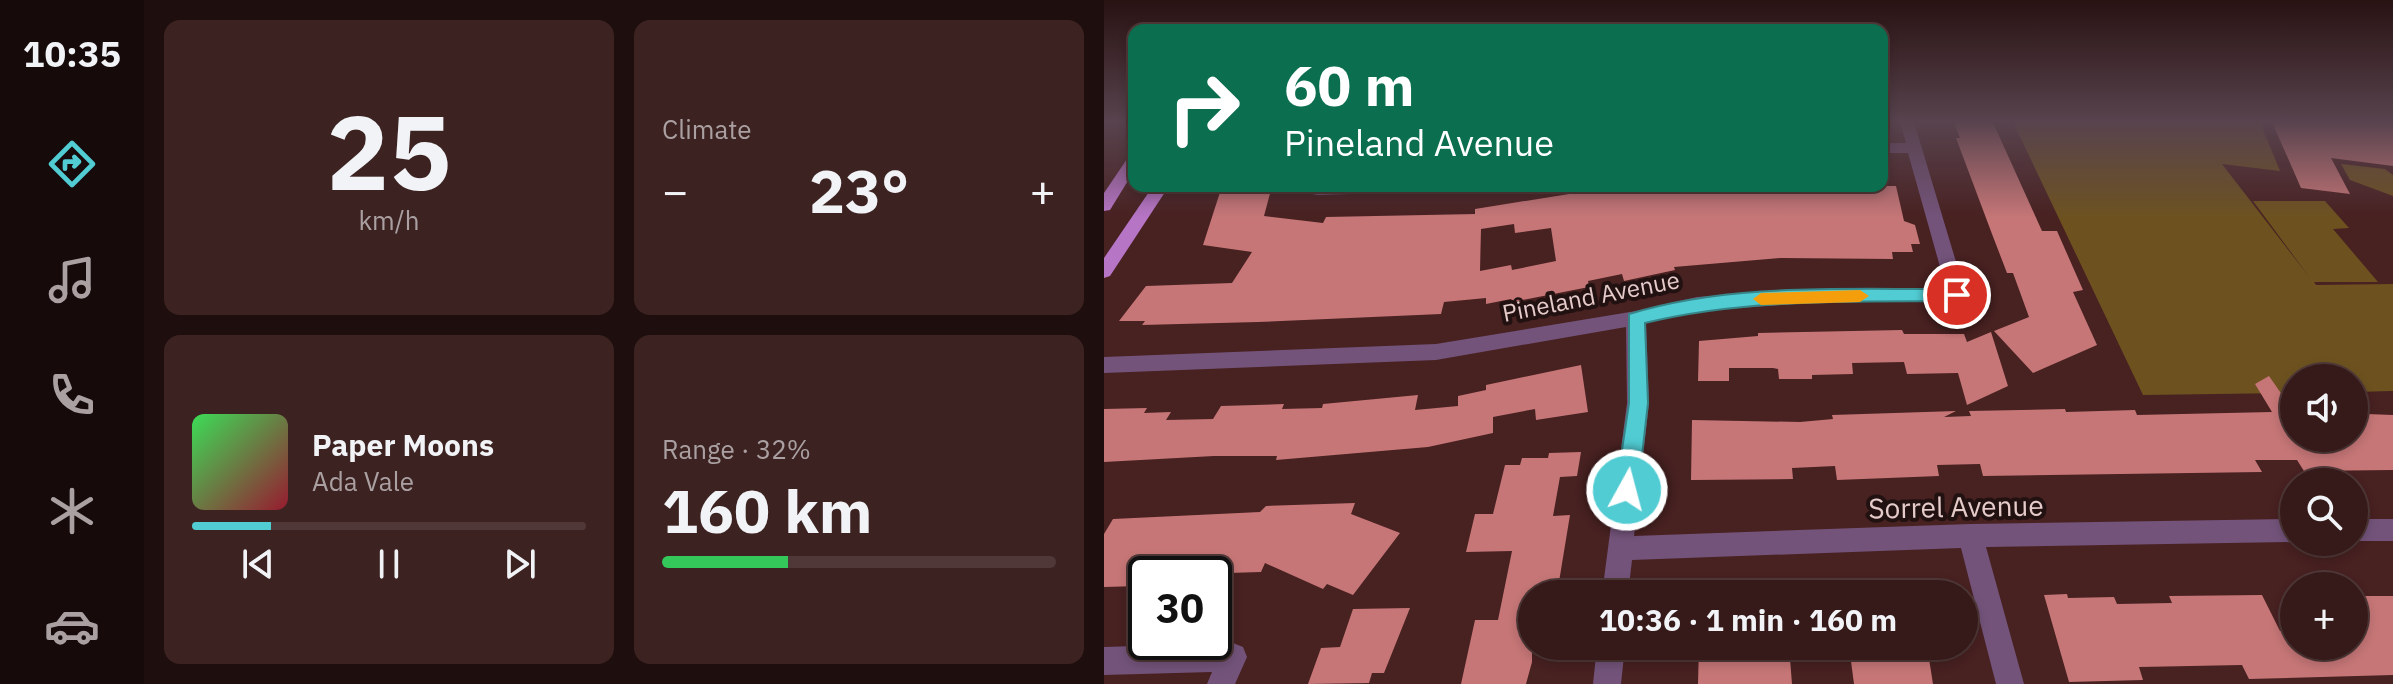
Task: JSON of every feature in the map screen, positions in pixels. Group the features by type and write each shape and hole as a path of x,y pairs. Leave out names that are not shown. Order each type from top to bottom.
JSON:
{"main road":[{"path":"1104,206 1128,168"},
{"path":"1104,272 1157,192"}],"street":[{"name":"Pineland Avenue","path":"1104,365 1436,352 1636,318 1697,304 1810,296 1957,295 1916,154"},
{"path":"1617,580 1638,403 1636,318"},
{"path":"2368,530 2393,530"},
{"name":"Sorrel Avenue","path":"1620,548 1970,536 2280,531"},
{"path":"1970,536 2010,684"},
{"path":"1104,661 1233,657 1221,684"},
{"path":"1607,684 1610,660"}],"shaded area":[{"path":"2028,154 2273,154 2280,171 2222,164 2310,278 2253,201 2325,201 2349,228 2333,229 2378,282 2314,282 2316,285 2393,284 2393,391 2368,392 2368,364 2280,364 2280,393 2143,395"},
{"path":"2341,164 2385,169 2393,175 2393,196 2350,180"}],"building":[{"path":"1962,154 2007,154 2042,231 2057,231 2083,290 2073,292 2097,345 2033,373 1994,331 2029,317 2013,273 2007,273"},
{"path":"2286,154 2393,154 2393,166 2331,158 2350,194 2301,188"},
{"path":"1888,186 1896,186 1904,221 1915,225 1920,244 1911,244 1913,252 1892,252 1893,259 1781,258 1674,267 1675,270 1624,281 1622,274 1588,281 1589,287 1512,302 1511,299 1486,304 1486,298 1444,302 1441,314 1142,325 1145,321 1119,321 1146,286 1232,283 1252,252 1203,245 1220,192 1270,192 1264,216 1323,223 1326,217 1475,214 1475,209 1581,192 1888,192","holes":["1514,224 1515,233 1551,228 1556,261 1512,270 1511,265 1480,271 1481,229"]},
{"path":"1902,330 1904,334 1964,334 1967,342 1991,332 2008,386 1967,405 1958,373 1907,374 1904,362 1852,363 1853,374 1812,375 1812,379 1779,379 1778,369 1773,368 1729,368 1729,381 1698,381 1699,341 1758,336 1758,333"},
{"path":"1581,365 1588,412 1536,420 1535,409 1493,417 1493,433 1428,447 1276,460 1277,456 1214,456 1104,462 1104,409 1147,408 1144,413 1171,412 1166,420 1213,419 1221,406 1284,404 1282,409 1322,408 1323,404 1418,395 1415,410 1458,406 1458,396 1486,390 1486,385"},
{"path":"2269,376 2280,392 2280,452 2368,452 2368,414 2393,415 2393,470 2302,468 2297,460 2255,460 2262,472 1983,476 1980,464 1937,465 1939,476 1837,480 1835,466 1792,468 1793,479 1691,480 1692,420 1800,422 1833,419 1832,415 1956,411 1944,417 1971,416 1969,411 2065,409 2066,412 2135,410 2137,415 2272,412 2255,384"},
{"path":"1581,452 1577,476 1560,477 1553,516 1570,515 1559,580 1518,580 1518,660 1532,660 1526,684 1461,684 1475,620 1498,620 1512,551 1466,552 1475,514 1493,514 1505,465 1520,465 1522,458 1548,458 1549,453"},
{"path":"1355,503 1351,514 1400,533 1353,595 1327,584 1323,589 1265,563 1261,572 1232,573 1232,556 1128,556 1128,586 1104,587 1104,534 1113,519 1260,512 1266,506"},
{"path":"2044,595 2114,597 2117,604 2172,603 2169,596 2262,595 2280,631 2280,660 2368,660 2368,596 2393,596 2393,675 2249,679 2242,665 2139,667 2143,680 2069,682"},
{"path":"1410,608 1384,673 1372,673 1369,683 1308,684 1321,648 1340,647 1353,609"},
{"path":"1699,660 1790,660 1792,684 1698,684"},
{"path":"1851,660 1929,660 1933,684 1854,684"}],"slow traffic":[{"path":"1761,299 1860,296"}],"route":[{"path":"1627,490 1638,403 1636,318 1697,304 1810,296 1957,295"}]}
